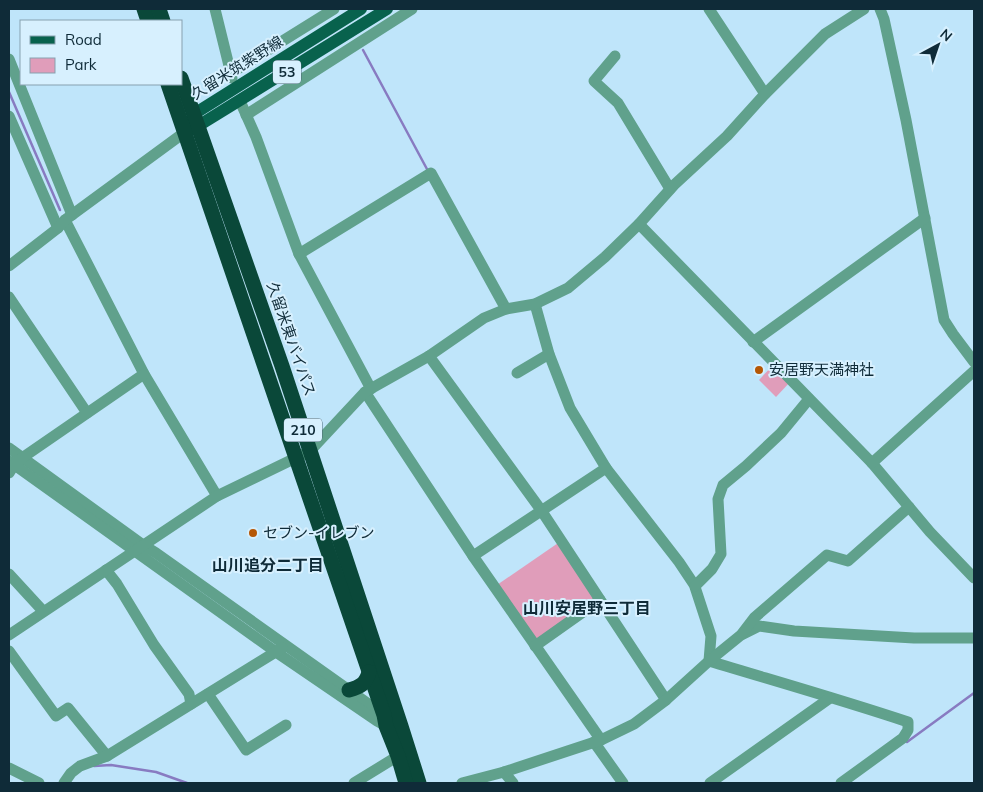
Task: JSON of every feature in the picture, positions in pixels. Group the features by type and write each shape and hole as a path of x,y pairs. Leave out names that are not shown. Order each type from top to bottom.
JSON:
{"highway":[{"name":"210","path":"182,82 192,124 392,722 398,756 406,783"},
{"name":"210","path":"169,85 192,124"},
{"name":"210","path":"303,455 369,672 419,783"},
{"path":"349,690 363,684 367,680 369,672"}],"main road":[{"name":"久留米筑紫野線","path":"192,124 236,87 361,9"},
{"name":"久留米筑紫野線","path":"192,124 240,101 387,9"}],"street":[{"path":"215,9 236,87"},
{"path":"231,73 334,9"},
{"path":"246,115 412,9"},
{"path":"709,9 766,94"},
{"path":"9,635 217,496 303,455 368,391 429,356 484,318 506,308 536,304 568,288 605,257 639,224 670,190 727,136 825,34 864,9"},
{"path":"880,9 884,19 906,120 944,320 974,362"},
{"path":"616,56 594,81 618,103 670,190"},
{"path":"9,59 65,221"},
{"path":"240,101 256,137 299,254 368,391 473,556 535,646 623,783"},
{"path":"9,116 144,374 217,496"},
{"path":"9,266 192,124"},
{"path":"299,254 431,173 506,308"},
{"path":"753,342 925,218"},
{"path":"639,224 872,463 930,532 974,578"},
{"path":"9,297 87,413"},
{"path":"536,304 550,354 570,408 606,468 695,586 711,636 709,661"},
{"path":"517,373 550,354"},
{"path":"429,356 541,510 666,700"},
{"path":"872,463 974,371"},
{"path":"13,464 144,374"},
{"path":"695,586 712,569 721,554 718,499 723,485 781,433 809,399"},
{"path":"9,448 13,464 392,722"},
{"path":"473,556 606,468"},
{"path":"741,635 754,618 826,555 848,561 909,507"},
{"path":"106,570 117,584 154,645 189,694 191,704"},
{"path":"9,574 43,611"},
{"path":"535,646 600,600"},
{"path":"462,783 504,772 597,741 634,724 666,700 741,635 759,626 794,631 914,638 974,638"},
{"path":"281,648 349,690 392,722"},
{"path":"64,783 71,773 80,766 108,756 281,648"},
{"path":"9,651 56,716 68,708 108,756"},
{"path":"709,661 858,705 908,722 908,730 903,738 841,783"},
{"path":"208,694 246,750 286,725"},
{"path":"710,783 830,698"},
{"path":"354,783 398,756"},
{"path":"9,768 39,783"},
{"path":"504,772 513,783"}],"green space":[{"path":"774,364 791,381 776,397 759,380"},
{"path":"561,541 600,600 535,646 494,587"}],"waterway":[{"path":"363,50 428,171"},
{"path":"9,92 60,210"},
{"path":"907,742 974,693"},
{"path":"94,766 111,765 156,772 187,783"}],"place":[{"name":"安居野天満神社","path":"759,370"},
{"name":"セブン-イレブン","path":"253,533"}],"district":[{"name":"山川追分二丁目","path":"268,565"},
{"name":"山川安居野三丁目","path":"587,608"}]}
